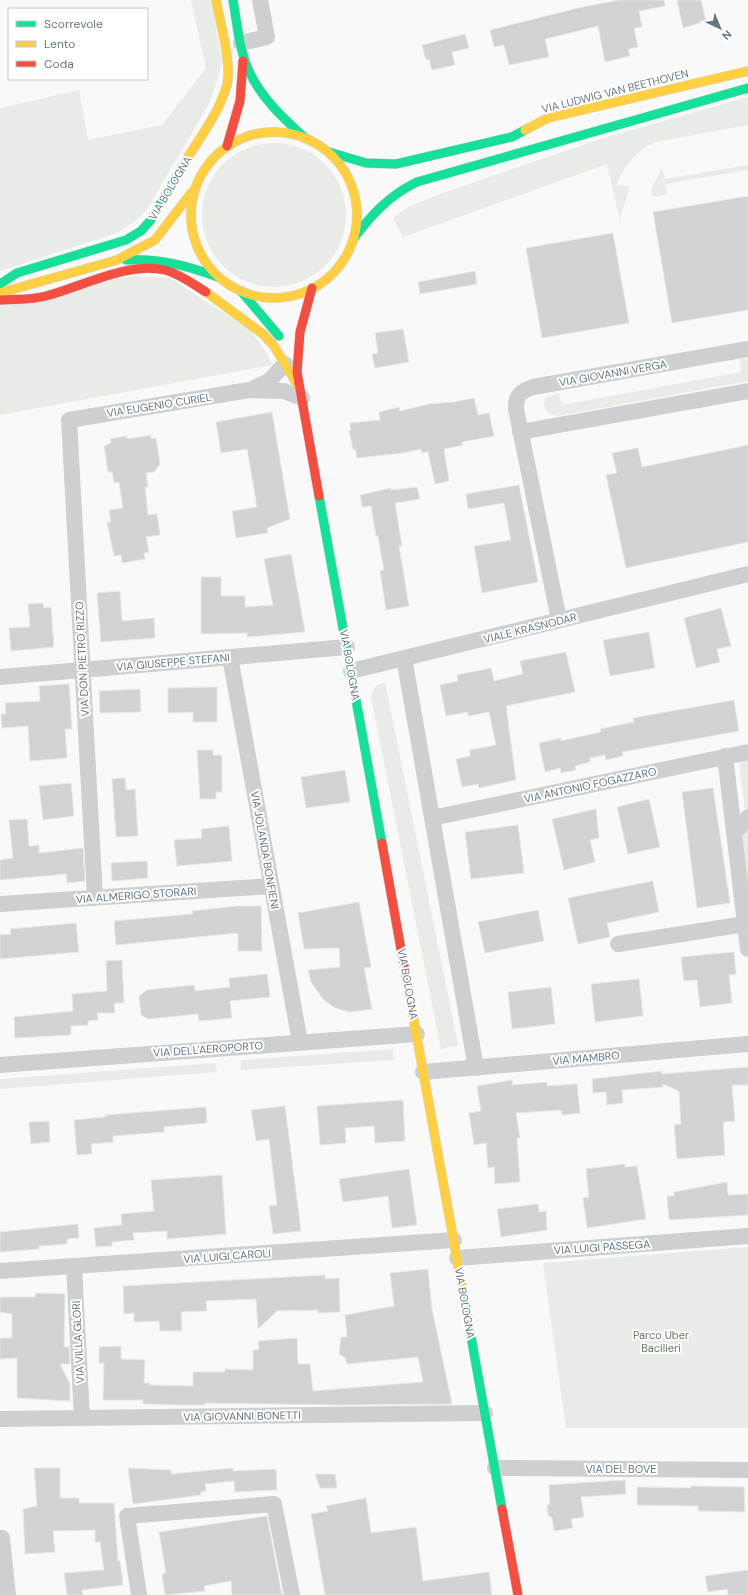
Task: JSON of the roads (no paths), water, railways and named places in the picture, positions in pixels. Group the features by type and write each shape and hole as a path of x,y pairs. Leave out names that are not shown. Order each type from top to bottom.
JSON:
{"street":[{"name":"VIA BOLOGNA","path":"0,284 17,273 126,240 141,231 150,221 219,106 227,85 227,58 216,0"},
{"name":"VIA BOLOGNA","path":"233,0 242,48 251,75 263,93 288,122 305,138 328,152 343,168 353,190 356,217 352,241 345,257 334,271 312,288 289,296 272,297 256,296 241,291 219,278 201,255 192,232 191,211 196,184 212,159 227,146 240,139 263,132 288,133 305,138"},
{"path":"242,48 267,38 260,0"},
{"name":"VIA BOLOGNA","path":"227,146 240,101 242,48"},
{"name":"VIA LUDWIG VAN BEETHOVEN","path":"328,152 366,163 379,165 396,164 512,136 548,118 748,71"},
{"path":"352,241 367,219 384,201 402,188 417,182 748,88"},
{"path":"0,293 116,260 135,252 155,240 172,220 196,184"},
{"path":"116,260 142,258 167,260 186,265 219,278"},
{"path":"0,300 31,299 127,272 164,270 182,277 256,327 274,346 291,368 301,394"},
{"name":"VIA BOLOGNA","path":"291,368 312,288"},
{"name":"VIA BOLOGNA","path":"241,291 279,336 301,394 518,1595"},
{"name":"VIA GIOVANNI VERGA","path":"559,620 520,432 515,401 518,396 527,389 748,349"},
{"name":"VIA EUGENIO CURIEL","path":"249,390 269,381 291,368"},
{"name":"VIA EUGENIO CURIEL","path":"70,420 249,390 284,391 301,394"},
{"path":"520,432 748,391"},
{"name":"VIA DON PIETRO RIZZO","path":"70,420 95,898"},
{"name":"VIALE KRASNODAR","path":"351,671 748,574"},
{"name":"VIALE KRASNODAR","path":"709,584 748,584"},
{"name":"VIA GIUSEPPE STEFANI","path":"0,677 347,647"},
{"name":"VIA JOLANDA BONFIENI","path":"230,657 300,1042"},
{"path":"404,658 476,1068"},
{"name":"VIA ANTONIO FOGAZZARO","path":"432,818 748,752"},
{"path":"725,756 748,949"},
{"path":"734,834 748,817"},
{"name":"VIA ALMERIGO STORARI","path":"0,904 271,886"},
{"path":"618,944 745,924"},
{"name":"VIA DELL'AEROPORTO","path":"0,1065 416,1034"},
{"name":"VIA MAMBRO","path":"424,1072 748,1044"},
{"name":"VIA LUIGI PASSEGA","path":"457,1258 748,1236"},
{"name":"VIA LUIGI CAROLI","path":"0,1271 454,1240"},
{"name":"VIA VILLA GLORI","path":"74,1266 82,1418"},
{"name":"VIA GIOVANNI BONETTI","path":"0,1419 485,1413"},
{"name":"VIA DEL BOVE","path":"495,1468 748,1470"},
{"path":"139,1595 127,1516 274,1504 292,1595"},
{"path":"1,1538 8,1595"}],"park label":[{"name":"Parco Uber Bacilieri","path":"661,1341"}]}
